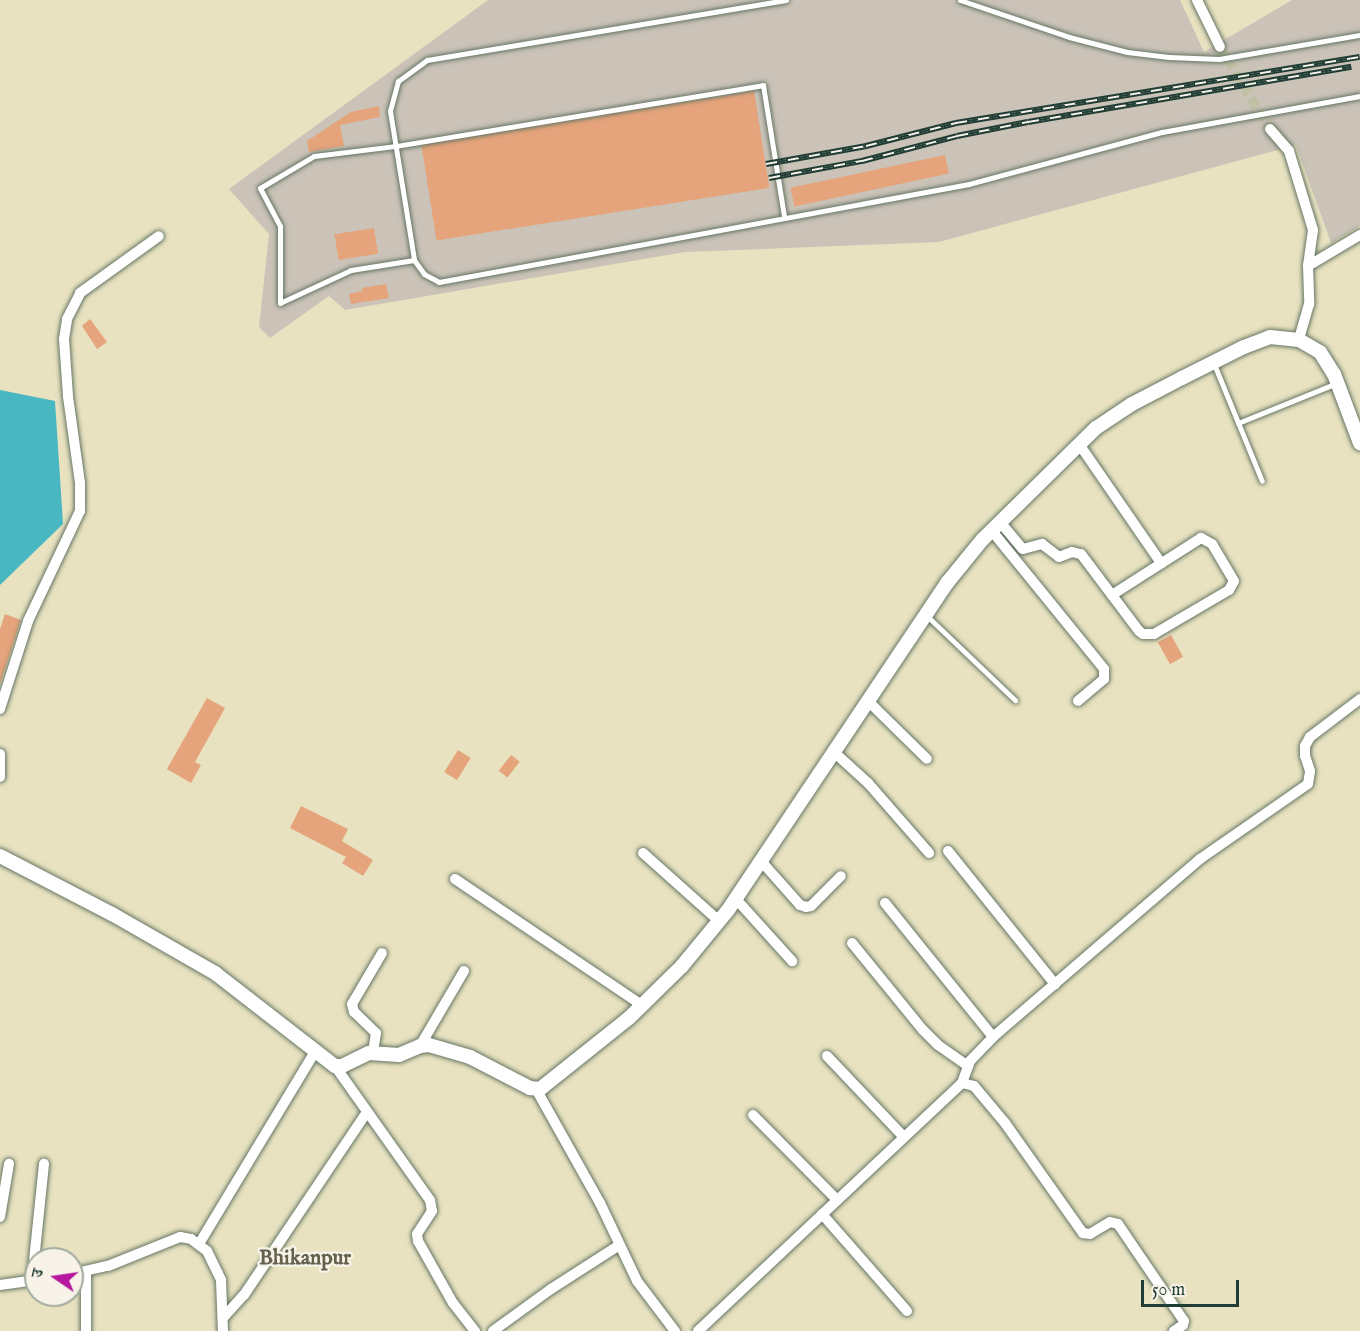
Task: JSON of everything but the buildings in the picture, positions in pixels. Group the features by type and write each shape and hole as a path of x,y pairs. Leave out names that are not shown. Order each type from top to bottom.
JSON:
{"street":[{"path":"1197,0 1220,47"},
{"path":"1270,129 1289,151 1313,230 1308,266 1309,304 1299,340"},
{"path":"1308,266 1360,235"},
{"path":"0,709 28,621 80,511 81,483 68,396 64,339 67,319 80,292 159,236"},
{"path":"536,1089 543,1087 642,1005 682,966 736,899 836,753 947,583 996,526 1096,428 1132,404 1213,362 1270,338 1299,340 1320,352 1337,382 1360,443"},
{"path":"1079,444 1161,563"},
{"path":"996,526 1023,549 1042,544 1059,557 1072,552 1081,554 1139,631 1149,635 1233,586 1232,576 1207,539 1194,540 1112,595"},
{"path":"996,526 1104,669 1104,679 1078,701"},
{"path":"698,1331 962,1083 968,1066 977,1052 993,1037 1200,859 1308,784 1310,771 1305,756 1305,746 1310,737 1360,699"},
{"path":"869,702 927,759"},
{"path":"836,753 868,783 929,853"},
{"path":"0,754 0,777"},
{"path":"948,851 1055,984"},
{"path":"643,853 719,921"},
{"path":"0,856 112,914 215,974 335,1066 430,1200 432,1211 417,1234 418,1241 453,1303 475,1331"},
{"path":"761,861 800,905 806,907 811,906 841,876"},
{"path":"455,879 642,1005"},
{"path":"736,899 792,962"},
{"path":"885,903 993,1037"},
{"path":"852,943 938,1045 968,1066"},
{"path":"373,1052 376,1033 354,1012 352,1004 382,953"},
{"path":"420,1046 464,971"},
{"path":"335,1066 342,1066 364,1054 373,1052 399,1055 420,1046 429,1045 470,1057 536,1089 600,1203 618,1246 637,1281 673,1331"},
{"path":"199,1244 316,1050"},
{"path":"827,1056 904,1137"},
{"path":"962,1083 974,1086 1005,1123 1083,1233 1090,1234 1110,1222 1118,1224 1184,1321 1183,1325 1174,1331"},
{"path":"223,1318 244,1295 367,1112"},
{"path":"753,1115 837,1200"},
{"path":"0,1217 9,1164"},
{"path":"37,1247 44,1164"},
{"path":"822,1214 907,1311"},
{"path":"86,1331 86,1272 180,1237 199,1244 211,1258 221,1280 223,1331"},
{"path":"493,1331 551,1289 618,1246"},
{"path":"0,1285 24,1281"}],"lane":[{"path":"786,0 427,60 398,81 390,111 414,260 424,274 439,282 784,216 969,184 1184,127 1360,96"},
{"path":"960,0 1069,37 1127,52 1169,57 1219,59 1360,35"},
{"path":"414,260 351,270 280,303 280,226 260,188 314,156 396,146 763,85 784,216"},
{"path":"1213,362 1262,481"},
{"path":"1238,423 1337,382"},
{"path":"926,615 1015,700"}],"shaded area":[{"path":"488,0 1180,0 1204,52 1292,0 1360,0 1360,226 1331,243 1296,145 939,242 685,252 345,310 329,296 270,338 259,327 269,234 229,189"}],"water":[{"path":"0,390 55,401 63,524 0,585"}],"tunnel":[{"path":"1220,47 1270,129"}],"railway":[{"path":"766,164 866,146 956,123 1360,57"},
{"path":"769,178 862,161 957,136 1028,122 1351,67"}],"district":[{"name":"Bhikanpur","path":"305,1259"}]}
